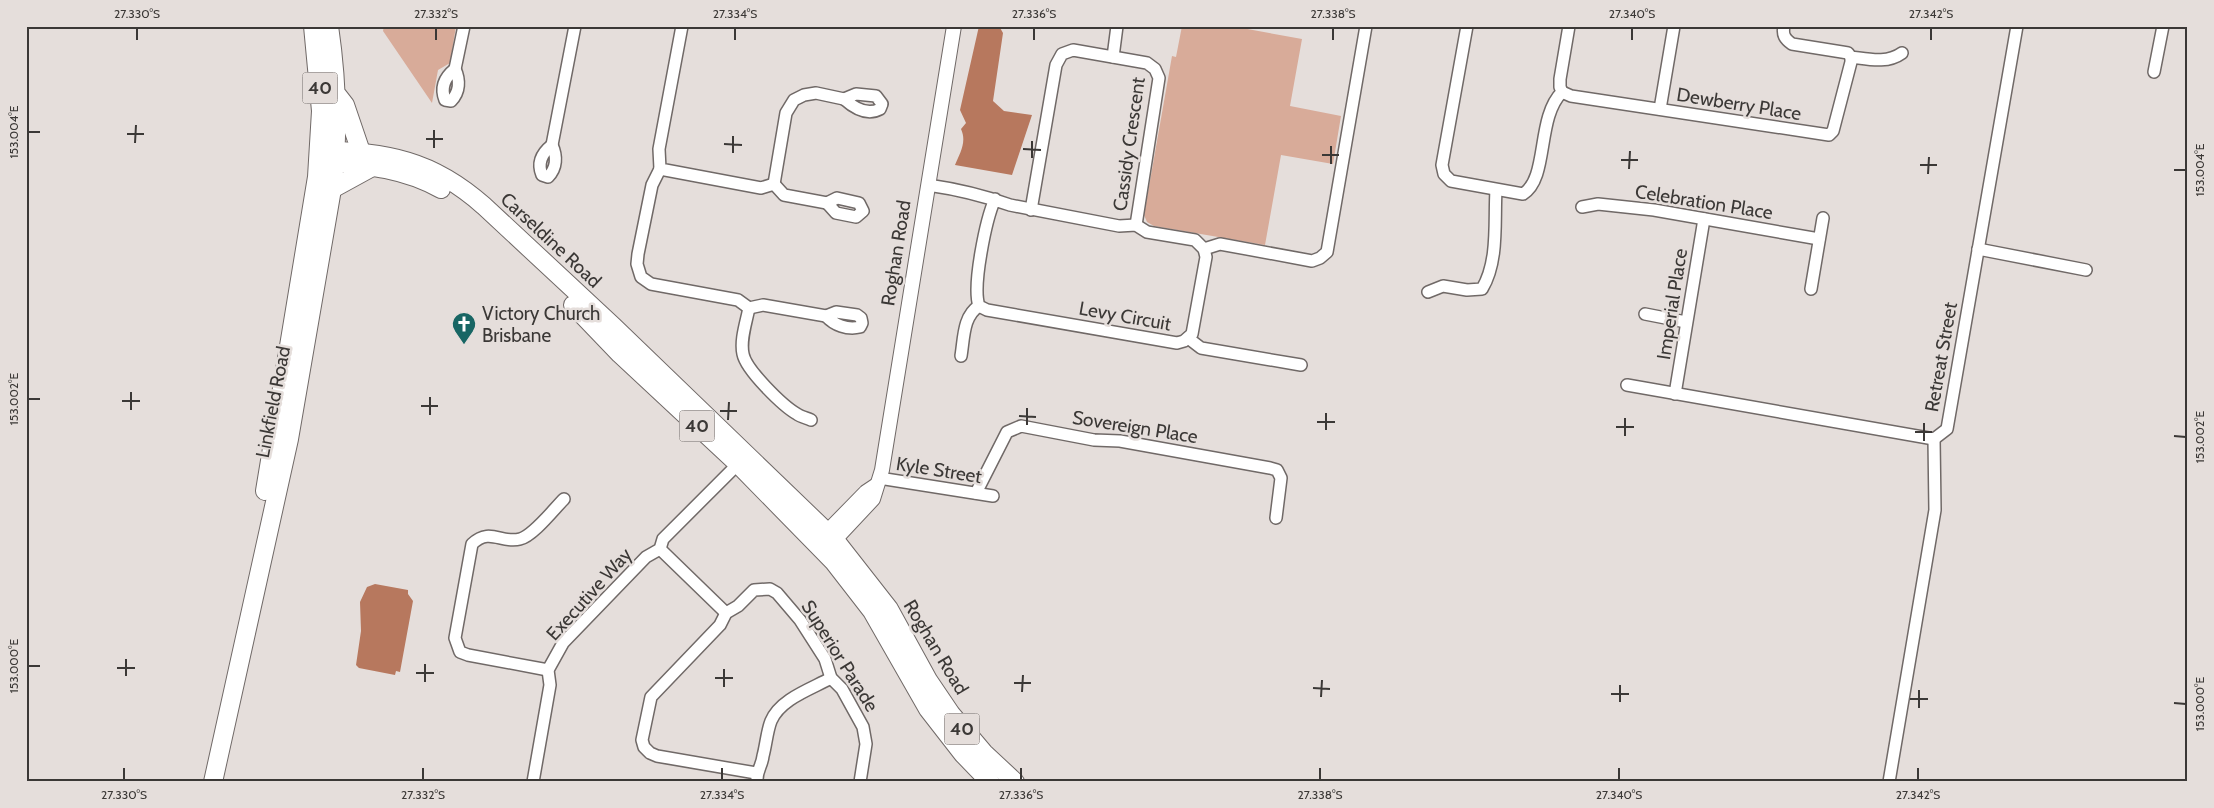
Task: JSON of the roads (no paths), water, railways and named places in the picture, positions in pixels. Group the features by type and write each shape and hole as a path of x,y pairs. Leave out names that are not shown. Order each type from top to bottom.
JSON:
{"main road":[{"name":"Linkfield Road","path":"211,782 289,439 332,189 312,26"},
{"name":"Linkfield Road","path":"211,782 226,682 273,450 327,156 336,94 328,26"},
{"name":"40","path":"336,94 345,104 361,152"},
{"name":"Carseldine Road","path":"327,156 361,152 390,156 420,165 446,178 472,196 613,326 826,541"},
{"name":"Carseldine Road","path":"327,156 393,169 422,179 464,204 579,310 620,354 738,464 826,541"},
{"path":"332,189 374,166"},
{"name":"Roghan Road","path":"826,541 855,588 872,611 928,709 957,747 1004,780"}],"street":[{"path":"455,69 464,26"},
{"path":"552,145 575,26"},
{"path":"682,26 659,149 660,169 652,185 638,254 641,278 651,284 738,300 749,308 763,305 826,316"},
{"name":"Roghan Road","path":"826,541 873,499 904,338 954,26"},
{"path":"1113,57 1117,26"},
{"path":"1136,225 1147,232 1195,240 1204,249 1220,244 1312,261 1320,258 1327,252 1366,26"},
{"path":"1467,26 1442,165 1444,174 1451,181 1523,194 1534,183 1548,116 1553,103 1562,92 1560,79 1569,26"},
{"path":"1660,109 1674,26"},
{"path":"1784,26 1783,33 1786,40 1792,44 1848,53 1851,57 1885,60 1894,59 1902,53"},
{"name":"Retreat Street","path":"1627,385 1934,439 1947,429 2017,26"},
{"path":"2154,72 2163,26"},
{"name":"Cassidy Crescent","path":"928,185 971,192 1032,210 1119,226 1136,225 1159,78 1155,69 1147,63 1073,50 1067,51 1058,59 1032,210"},
{"name":"Dewberry Place","path":"1562,92 1571,96 1829,135 1833,131 1851,57"},
{"path":"774,184 786,113 794,100 804,95 816,93 844,99"},
{"path":"660,169 761,188 774,184"},
{"path":"774,184 784,195 826,203"},
{"path":"1428,292 1443,286 1467,290 1482,289 1488,280 1492,263 1496,190"},
{"path":"961,356 967,318 971,310 979,306 976,292 989,213 995,199"},
{"name":"Celebration Place","path":"1582,207 1598,204 1654,210 1819,239"},
{"path":"1810,289 1822,218"},
{"name":"Imperial Place","path":"1675,394 1704,219"},
{"name":"Levy Circuit","path":"979,306 987,310 1177,343 1188,338 1194,330 1206,257 1204,249"},
{"path":"1978,249 2086,270"},
{"path":"749,308 742,343 742,354 747,366 754,375 796,414 811,420"},
{"path":"1645,314 1686,322"},
{"path":"1188,338 1201,348 1301,365"},
{"name":"Sovereign Place","path":"976,493 1007,432 1020,426 1094,440 1120,441 1276,470 1281,478 1276,518"},
{"path":"1889,782 1935,510 1934,439"},
{"name":"Executive Way","path":"533,782 550,684 548,670 562,643 646,557 660,549 663,539 738,464"},
{"name":"Kyle Street","path":"877,482 993,496"},
{"path":"548,670 468,656 460,652 455,638 472,544 479,537 486,535 511,539 527,536 564,499"},
{"path":"660,549 726,613"},
{"name":"Superior Parade","path":"757,777 657,756 650,753 644,747 642,740 651,697 720,625 726,613 738,606 754,590 770,589 777,593 800,620 825,659 831,678 842,688 866,734 860,782"},
{"path":"757,777 770,723 778,709 831,678"}],"place":[{"name":"Victory Church Brisbane","path":"464,345"}]}
